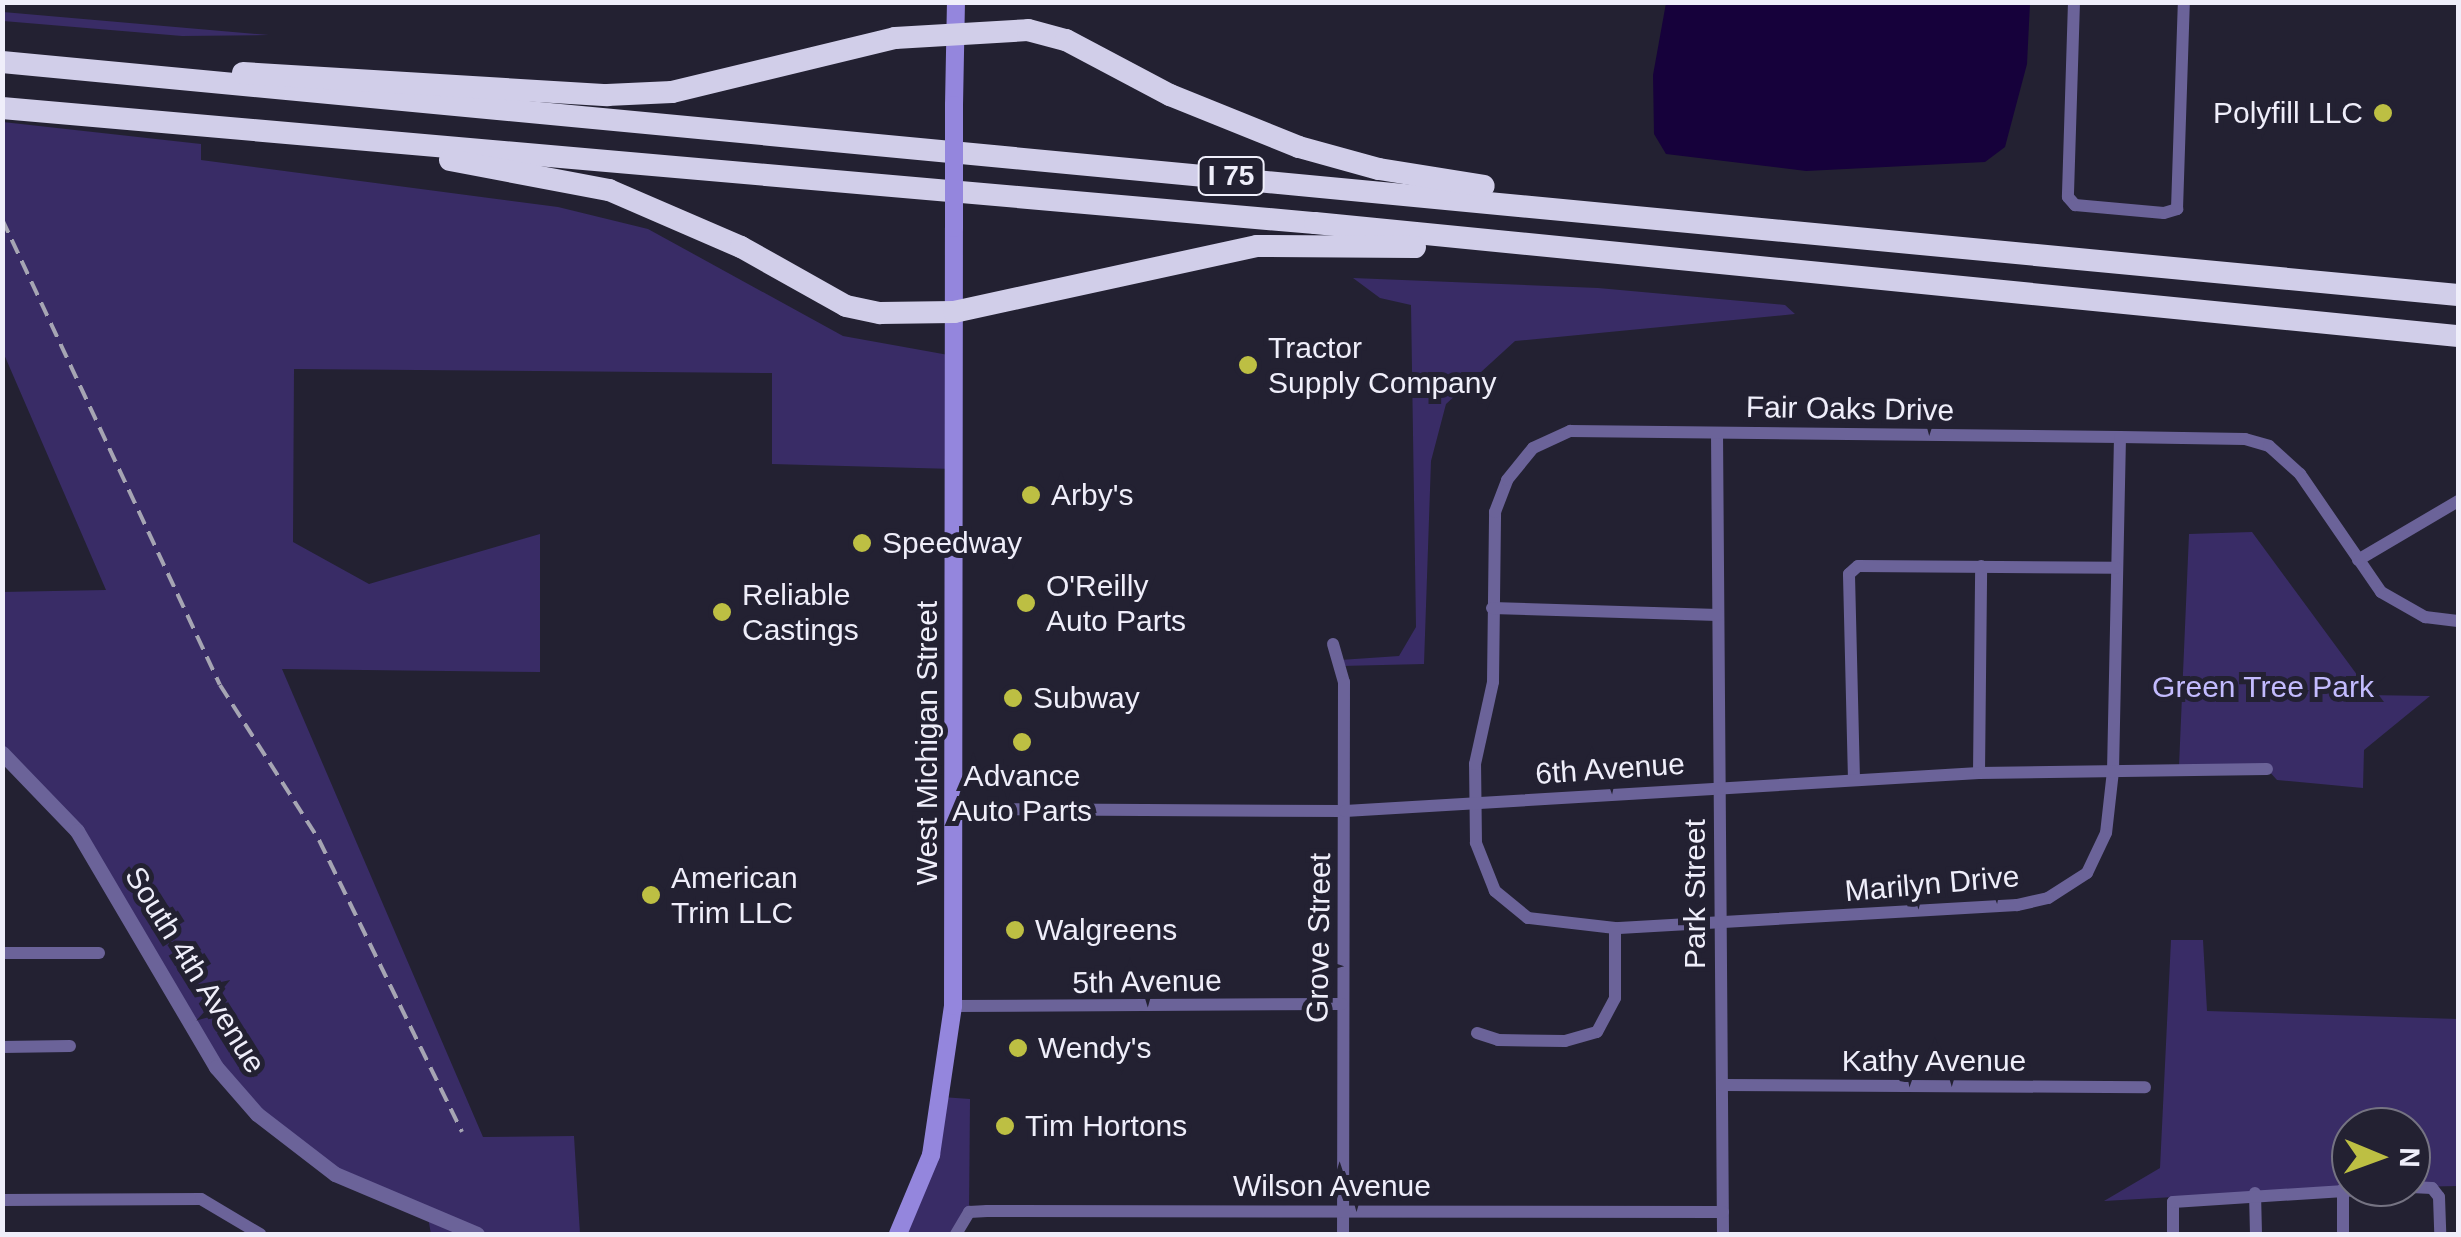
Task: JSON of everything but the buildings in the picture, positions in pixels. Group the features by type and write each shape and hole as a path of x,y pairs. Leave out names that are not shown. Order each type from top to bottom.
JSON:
{"highway":[{"path":"183,79 277,70 607,95 672,92 895,38 956,31 1028,30 1066,40 1170,96 1299,147 1379,169 1610,212"},
{"name":"I 75","path":"2,62 2458,294"},
{"name":"I 75","path":"2,108 1552,248 2458,336"},
{"path":"324,136 609,190 741,247 846,306 954,312 1257,246 1552,248"}],"main road":[{"name":"West Michigan Street","path":"898,1234 930,1155 953,1006 956,2"}],"street":[{"path":"2074,2 2068,197 2075,204 2164,213 2176,209 2184,2"},
{"name":"Fair Oaks Drive","path":"1476,804 1475,764 1493,682 1495,512 1507,480 1532,448 1570,431 2245,439 2270,446 2300,474 2380,592 2404,608 2458,621"},
{"name":"Park Street","path":"1717,433 1723,1234"},
{"name":"Marilyn Drive","path":"1476,804 1483,871 1509,907 1554,926 1720,924 2048,898 2088,874 2106,833 2113,772 2120,437"},
{"path":"2358,560 2418,519 2458,501"},
{"path":"1854,780 1849,574 1858,566 2116,568"},
{"path":"1980,773 1981,566"},
{"path":"1492,608 1718,615"},
{"name":"Grove Street","path":"1333,644 1344,682 1343,1234"},
{"name":"South 4th Avenue","path":"2,753 76,831 216,1067 257,1114 335,1174 478,1234"},
{"name":"6th Avenue","path":"956,809 1345,811 1980,773 2267,770"},
{"path":"1476,1033 1498,1040 1565,1041 1597,1032 1615,998 1614,928"},
{"path":"2,953 99,952"},
{"name":"5th Avenue","path":"953,1006 1342,1004"},
{"path":"2,1048 70,1046"},
{"name":"Kathy Avenue","path":"1722,1085 2145,1087"},
{"path":"2431,1188 2439,1197 2440,1234"},
{"path":"2172,1234 2173,1202 2331,1190"},
{"path":"2255,1193 2256,1234"},
{"path":"2,1200 202,1199 260,1234"},
{"path":"2342,1234 2343,1207"},
{"name":"Wilson Avenue","path":"956,1234 969,1212 1723,1212"}],"green space":[{"path":"2,12 269,35 182,36 3,21"},
{"path":"3,122 201,144 201,160 558,207 648,229 843,336 954,356 954,469 772,464 772,373 294,369 293,542 369,584 540,534 540,672 282,669 483,1137 574,1136 580,1234 431,1234 427,1212 296,1149 216,1067 77,831 3,753 2,592 106,590 3,352"},
{"path":"1353,278 1598,288 1785,305 1795,314 1515,341 1446,404 1431,461 1424,664 1341,666 1340,660 1399,656 1416,627 1411,305 1380,298"},
{"name":"Green Tree Park","path":"2252,532 2366,687 2366,695 2430,696 2364,750 2363,788 2277,780 2267,769 2179,766 2189,534"},
{"path":"2171,940 2203,940 2207,1011 2458,1019 2458,1186 2431,1187 2431,1107 2331,1107 2331,1188 2104,1201 2160,1168"},
{"path":"942,1097 970,1099 969,1212 956,1234 898,1234"}],"shaded area":[{"path":"1666,3 2030,3 2027,64 2005,147 1985,162 1806,171 1666,154 1654,134 1653,75"}],"railway":[{"path":"2,219 220,685 319,840 462,1132"}],"place":[{"name":"Polyfill LLC","path":"2383,113"},
{"name":"Tractor Supply Company","path":"1248,365"},
{"name":"Arby's","path":"1031,495"},
{"name":"Speedway","path":"862,543"},
{"name":"O'Reilly Auto Parts","path":"1026,603"},
{"name":"Reliable Castings","path":"722,612"},
{"name":"Subway","path":"1013,698"},
{"name":"Advance Auto Parts","path":"1022,742"},
{"name":"American Trim LLC","path":"651,895"},
{"name":"Walgreens","path":"1015,930"},
{"name":"Wendy's","path":"1018,1048"},
{"name":"Tim Hortons","path":"1005,1126"}]}
